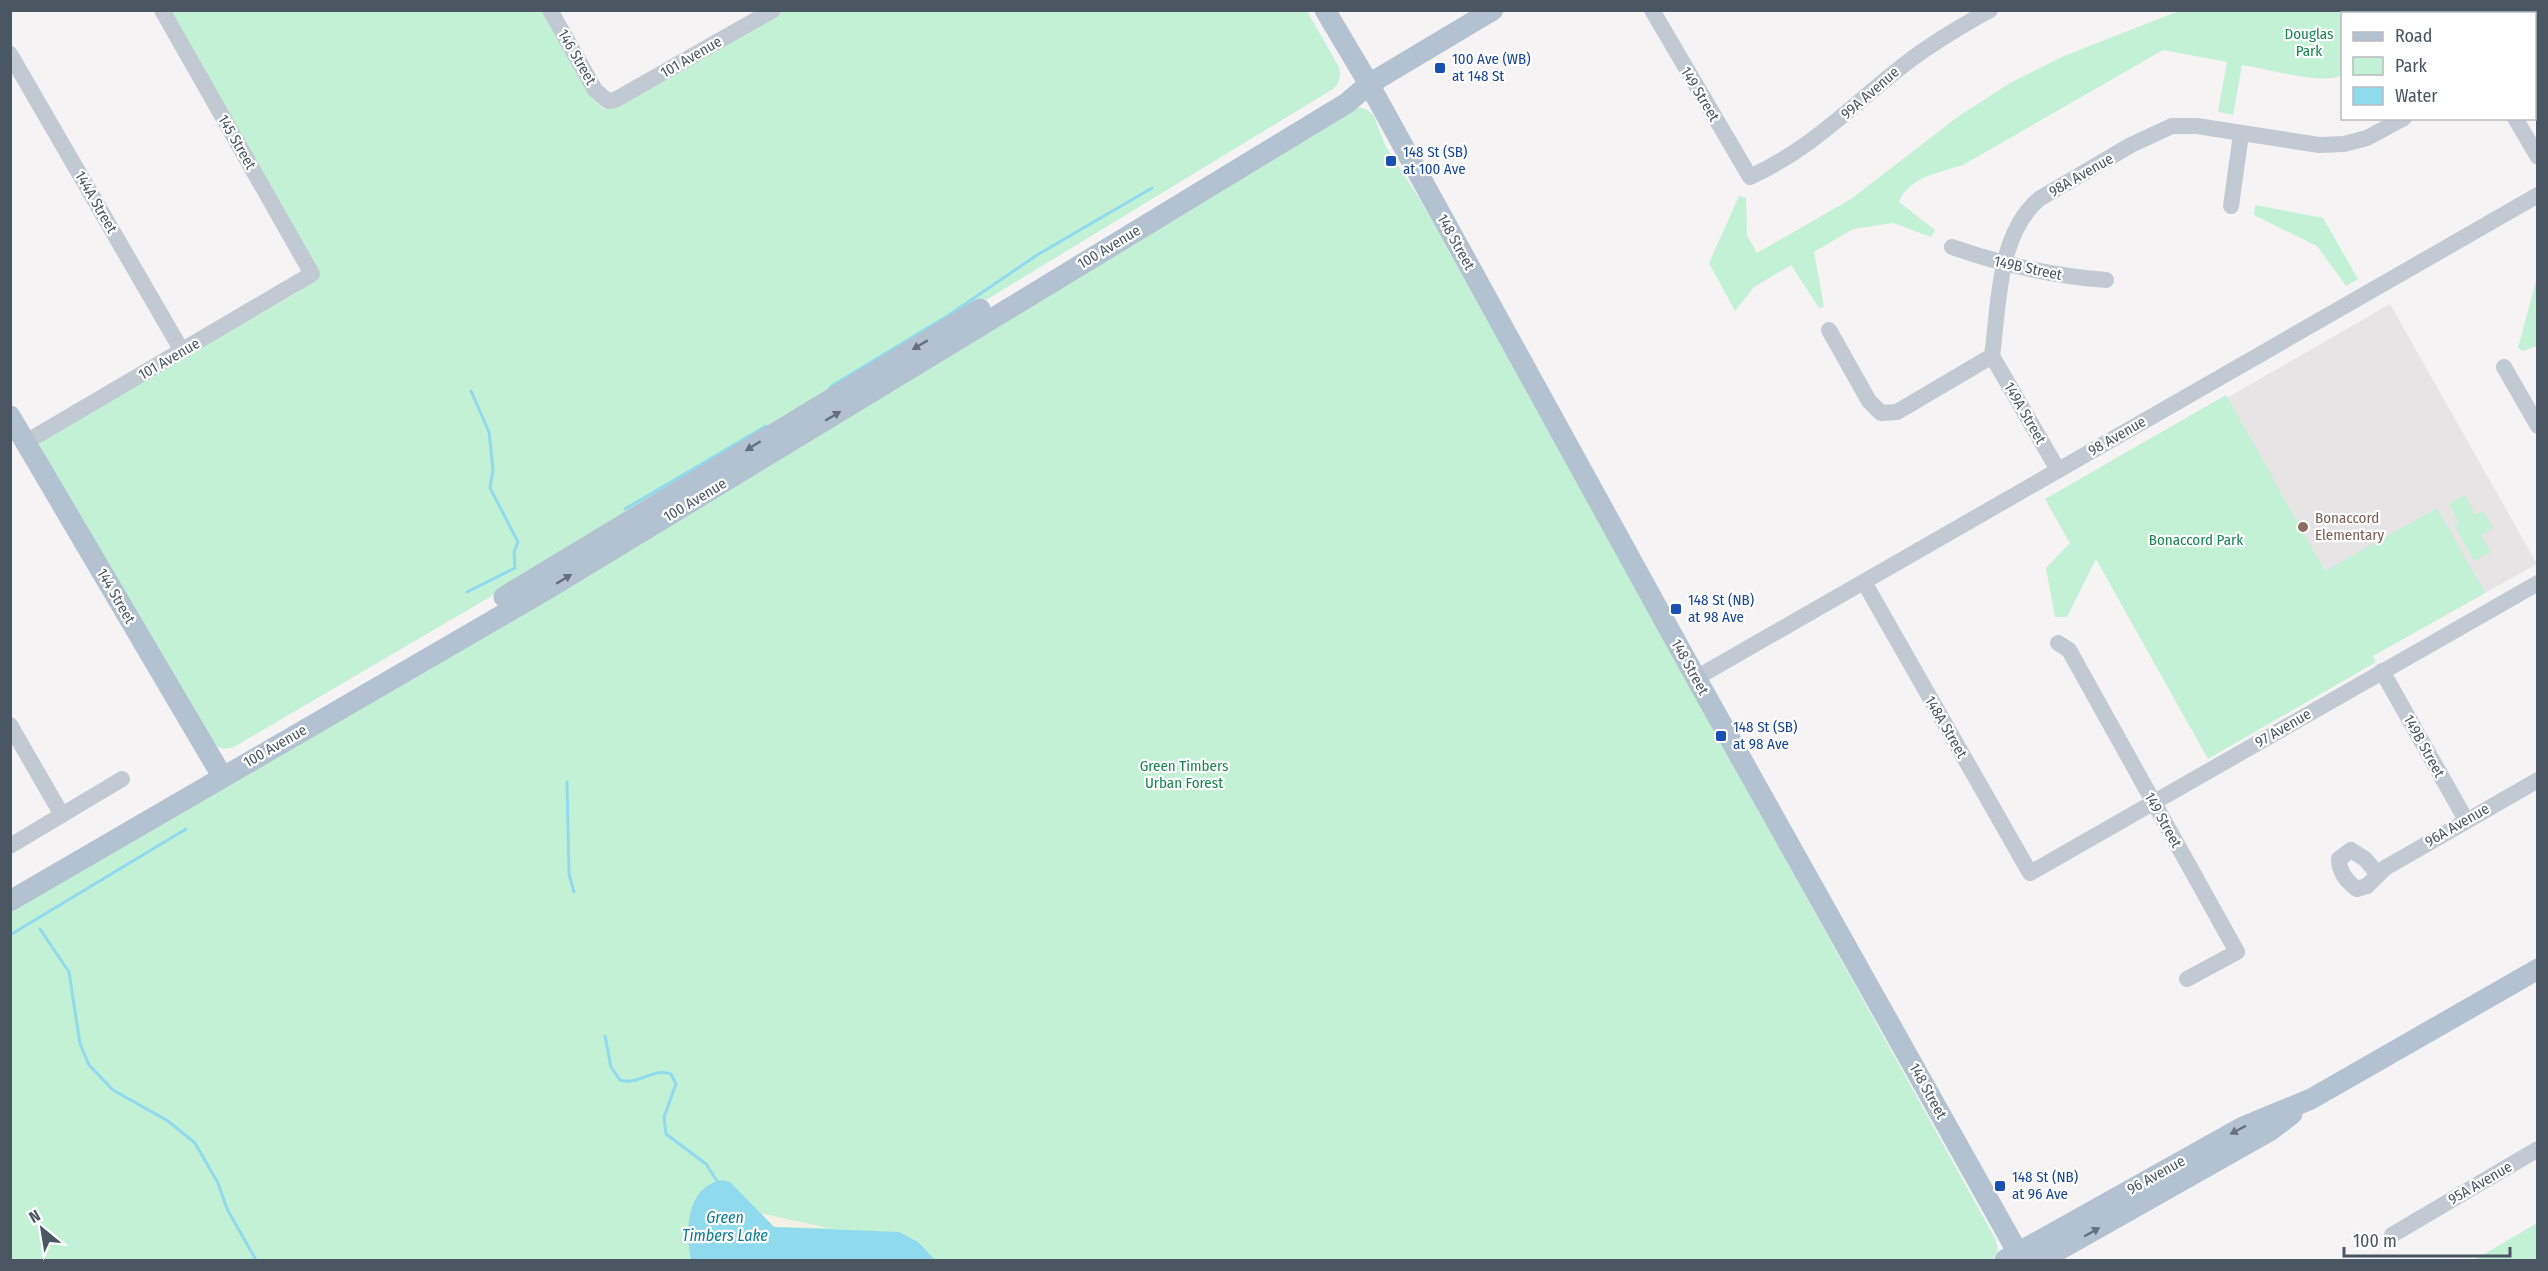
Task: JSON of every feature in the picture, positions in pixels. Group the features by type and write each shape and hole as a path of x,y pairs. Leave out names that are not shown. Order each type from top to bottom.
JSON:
{"main road":[{"name":"148 Street","path":"1325,10 1352,59 1369,84 2015,1258"},
{"name":"100 Avenue","path":"10,901 541,575 1340,92 1369,84 1493,10"},
{"name":"144 Street","path":"10,416 219,771"},
{"name":"100 Avenue","path":"10,885 219,771"},
{"name":"96 Avenue","path":"2041,1260 2271,1130 2311,1099 2538,969"},
{"name":"96 Avenue","path":"2015,1258 2243,1126 2311,1099"}],"street":[{"name":"145 Street","path":"162,10 312,274"},
{"name":"146 Street","path":"550,10 595,90 608,101"},
{"name":"101 Avenue","path":"608,101 615,100 773,10"},
{"name":"149 Street","path":"1652,10 1750,177"},
{"name":"99A Avenue","path":"1750,177 1769,168 1821,135 1904,64 1934,43 1990,10"},
{"name":"144A Street","path":"10,54 182,351"},
{"name":"98A Avenue","path":"1992,356 2004,265 2018,224 2028,209 2040,199 2131,145 2172,126 2197,126 2319,145 2344,144 2367,138 2400,120"},
{"path":"2516,120 2538,157"},
{"path":"2231,206 2241,134"},
{"name":"98 Avenue","path":"1696,678 2538,195"},
{"name":"149B Street","path":"1953,247 2004,265 2064,277 2106,280"},
{"name":"101 Avenue","path":"26,442 312,274"},
{"path":"1828,330 1869,401 1881,413 1897,412 1992,356"},
{"name":"149A Street","path":"1992,356 2058,470"},
{"path":"2504,367 2538,426"},
{"name":"148A Street","path":"1864,582 2030,873"},
{"name":"97 Avenue","path":"2030,873 2538,583"},
{"name":"149 Street","path":"2058,643 2069,650 2236,952 2187,979"},
{"name":"149B Street","path":"2382,671 2466,820"},
{"path":"10,725 62,816"},
{"path":"10,846 122,778"},
{"name":"96A Avenue","path":"2378,874 2466,820 2538,780"},
{"name":"95A Avenue","path":"2392,1234 2538,1149"}],"shaded area":[{"name":"Bonaccord Elementary","path":"2390,304 2537,564 2216,743 2069,489"}],"green space":[{"path":"161,11 542,11 590,96 604,109 610,108 781,11 1307,11 1339,67 1340,76 1339,82 1333,89 695,477 234,747 224,749 215,745 40,450 40,443 50,434 298,292 308,283"},
{"name":"Douglas Park","path":"2179,11 2438,12 2341,12 2341,75 2333,78 2308,77 2242,65 2233,115 2218,112 2227,62 2163,50 1963,165 1935,173 1910,187 1899,202 1935,230 1931,237 1893,223 1853,229 1814,252 1824,307 1819,308 1791,265 1754,287 1735,311 1709,263 1739,196 1746,198 1747,235 1757,253 1851,199 1959,116 2010,83 2064,56"},
{"name":"Green Timbers Urban Forest","path":"1357,107 1368,110 1374,116 1386,147 1421,201 1996,1240 1998,1251 1992,1260 11,1260 10,910"},
{"path":"2255,205 2323,218 2358,279 2346,286 2317,246 2254,215"},
{"path":"2537,277 2537,346 2523,351 2518,348"},
{"name":"Bonaccord Park","path":"2226,395 2325,571 2437,508 2485,593 2373,656 2376,662 2208,759 2096,559 2067,617 2055,617 2046,568 2070,543 2045,499"},
{"path":"2465,495 2475,515 2483,511 2493,528 2481,535 2491,552 2474,561 2455,526 2459,523 2449,504"},
{"path":"2537,1223 2537,1260 2474,1260"}],"sand":[{"path":"760,1213 828,1228 774,1227"}],"water":[{"name":"Green Timbers Lake","path":"723,1180 730,1182 774,1227 899,1232 918,1242 935,1260 691,1260 688,1236 691,1211 695,1200 711,1184"}],"waterway":[{"path":"830,387 949,315 1037,255 1152,188"},
{"path":"467,592 515,568 514,552 518,542 490,488 493,469 489,432 471,391"},
{"path":"625,509 766,426"},
{"path":"567,782 569,874 574,892"},
{"path":"10,935 186,829"},
{"path":"40,929 69,972 80,1044 89,1065 113,1090 168,1121 195,1143 218,1183 227,1209 256,1260"},
{"path":"605,1036 611,1067 620,1080 633,1081 664,1072 671,1074 676,1084 664,1117 666,1134 706,1164 717,1181"}],"place":[{"name":"100 Ave (WB) at 148 St","path":"1440,68"},
{"name":"148 St (SB) at 100 Ave","path":"1391,161"},
{"name":"Bonaccord Elementary","path":"2303,527"},
{"name":"148 St (NB) at 98 Ave","path":"1676,609"},
{"name":"148 St (SB) at 98 Ave","path":"1721,736"},
{"name":"148 St (NB) at 96 Ave","path":"2000,1186"}]}
